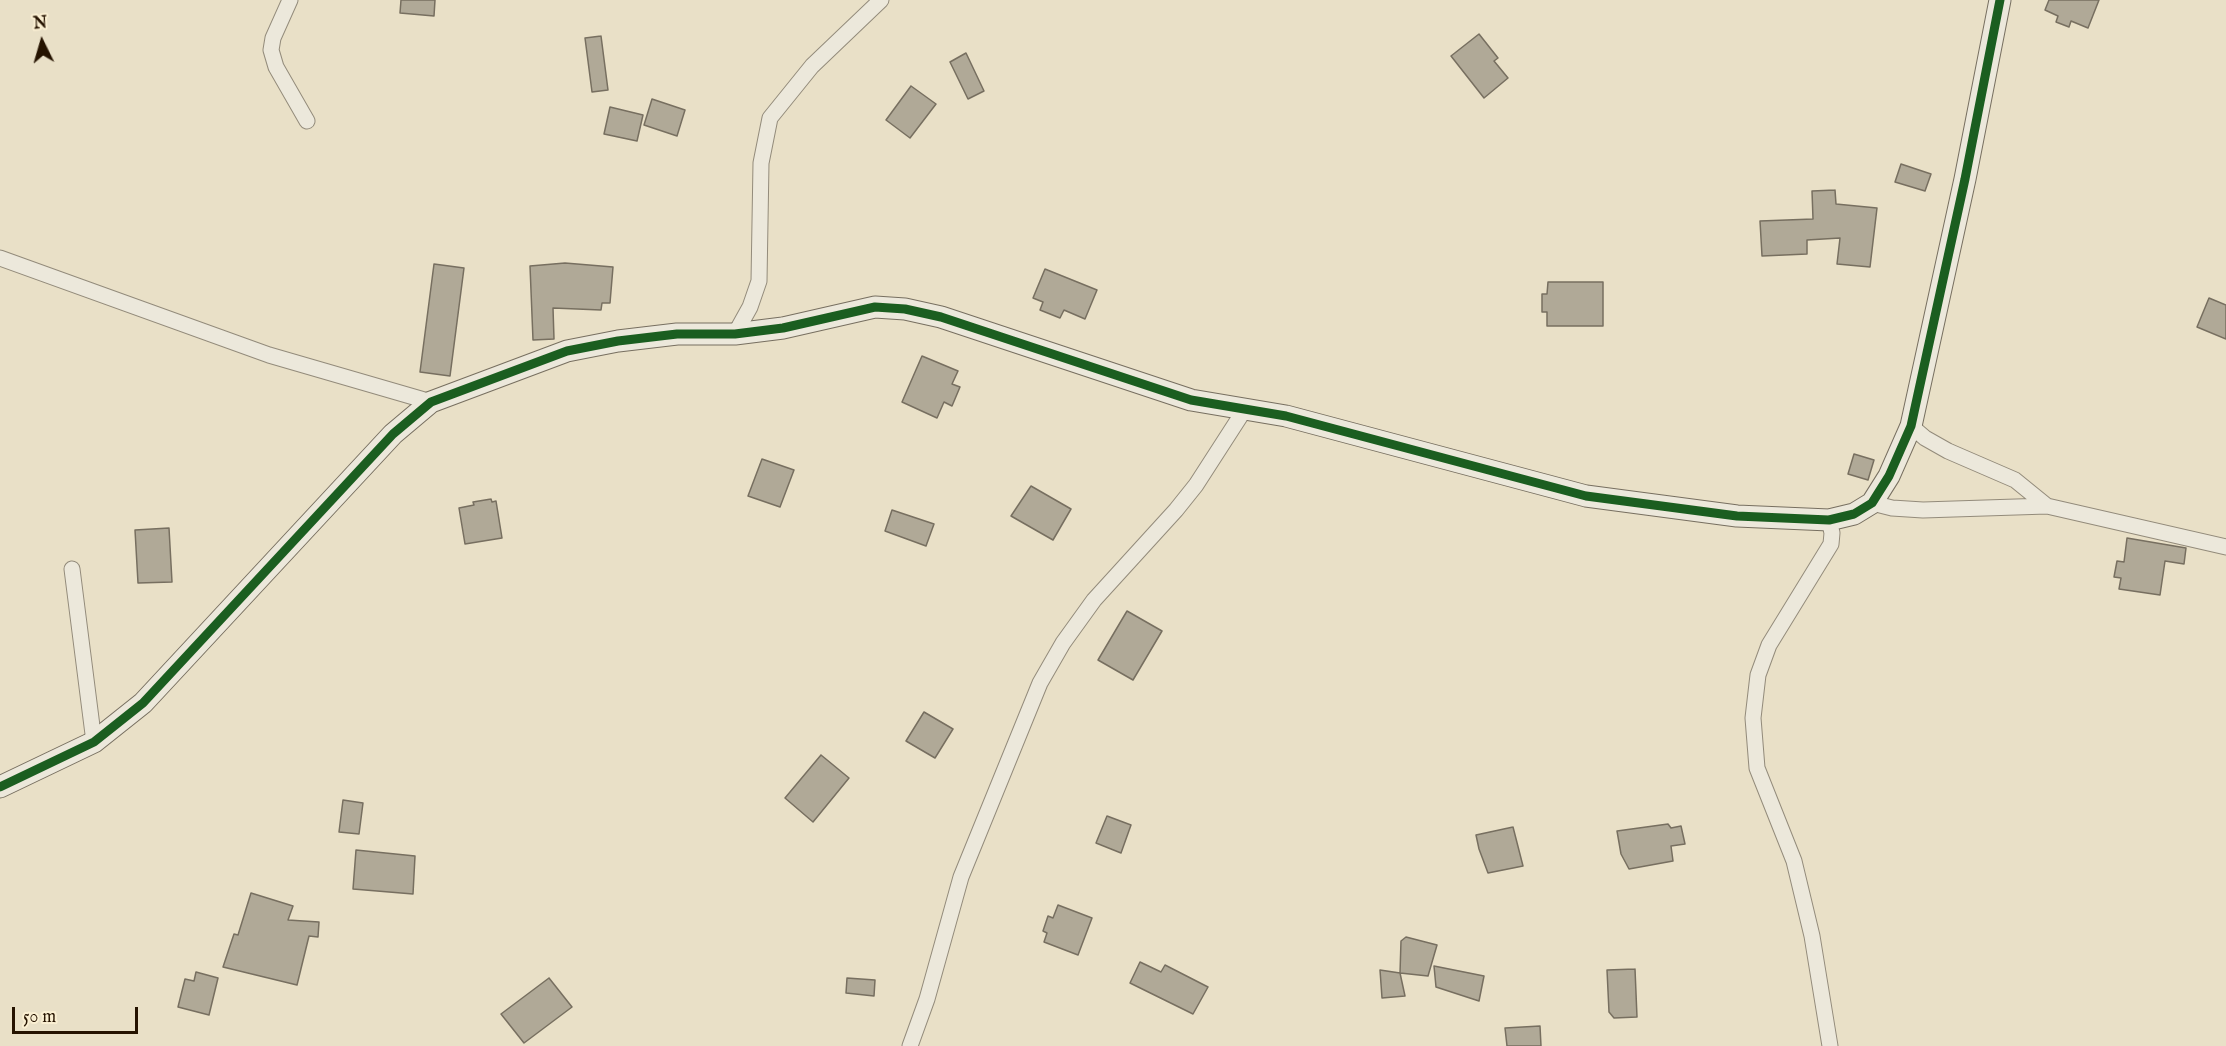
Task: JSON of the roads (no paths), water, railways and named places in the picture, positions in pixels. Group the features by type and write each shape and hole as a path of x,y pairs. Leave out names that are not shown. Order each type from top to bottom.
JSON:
{"street":[{"path":"290,0 273,38 270,51 276,67 307,121"},
{"path":"735,334 750,307 759,281 761,163 770,118 812,66 881,0"},
{"path":"0,787 94,742 143,703 393,434 431,402 567,351 618,341 677,334 735,334 783,328 875,307 905,309 941,317 1191,400 1286,416 1586,496 1737,516 1829,520 1854,514 1872,503 1889,476 1911,426 1965,179 2000,0"},
{"path":"0,258 269,355 431,402"},
{"path":"910,1046 927,999 962,877 1040,683 1063,643 1094,600 1196,485 1245,409"},
{"path":"1911,426 1925,438 1947,451 2015,480 2047,506"},
{"path":"1872,503 1892,508 1923,510 2047,506 2226,548"},
{"path":"1829,520 1832,533 1831,544 1769,645 1758,675 1753,718 1757,768 1794,861 1812,936 1830,1046"},
{"path":"72,569 94,742"}]}
